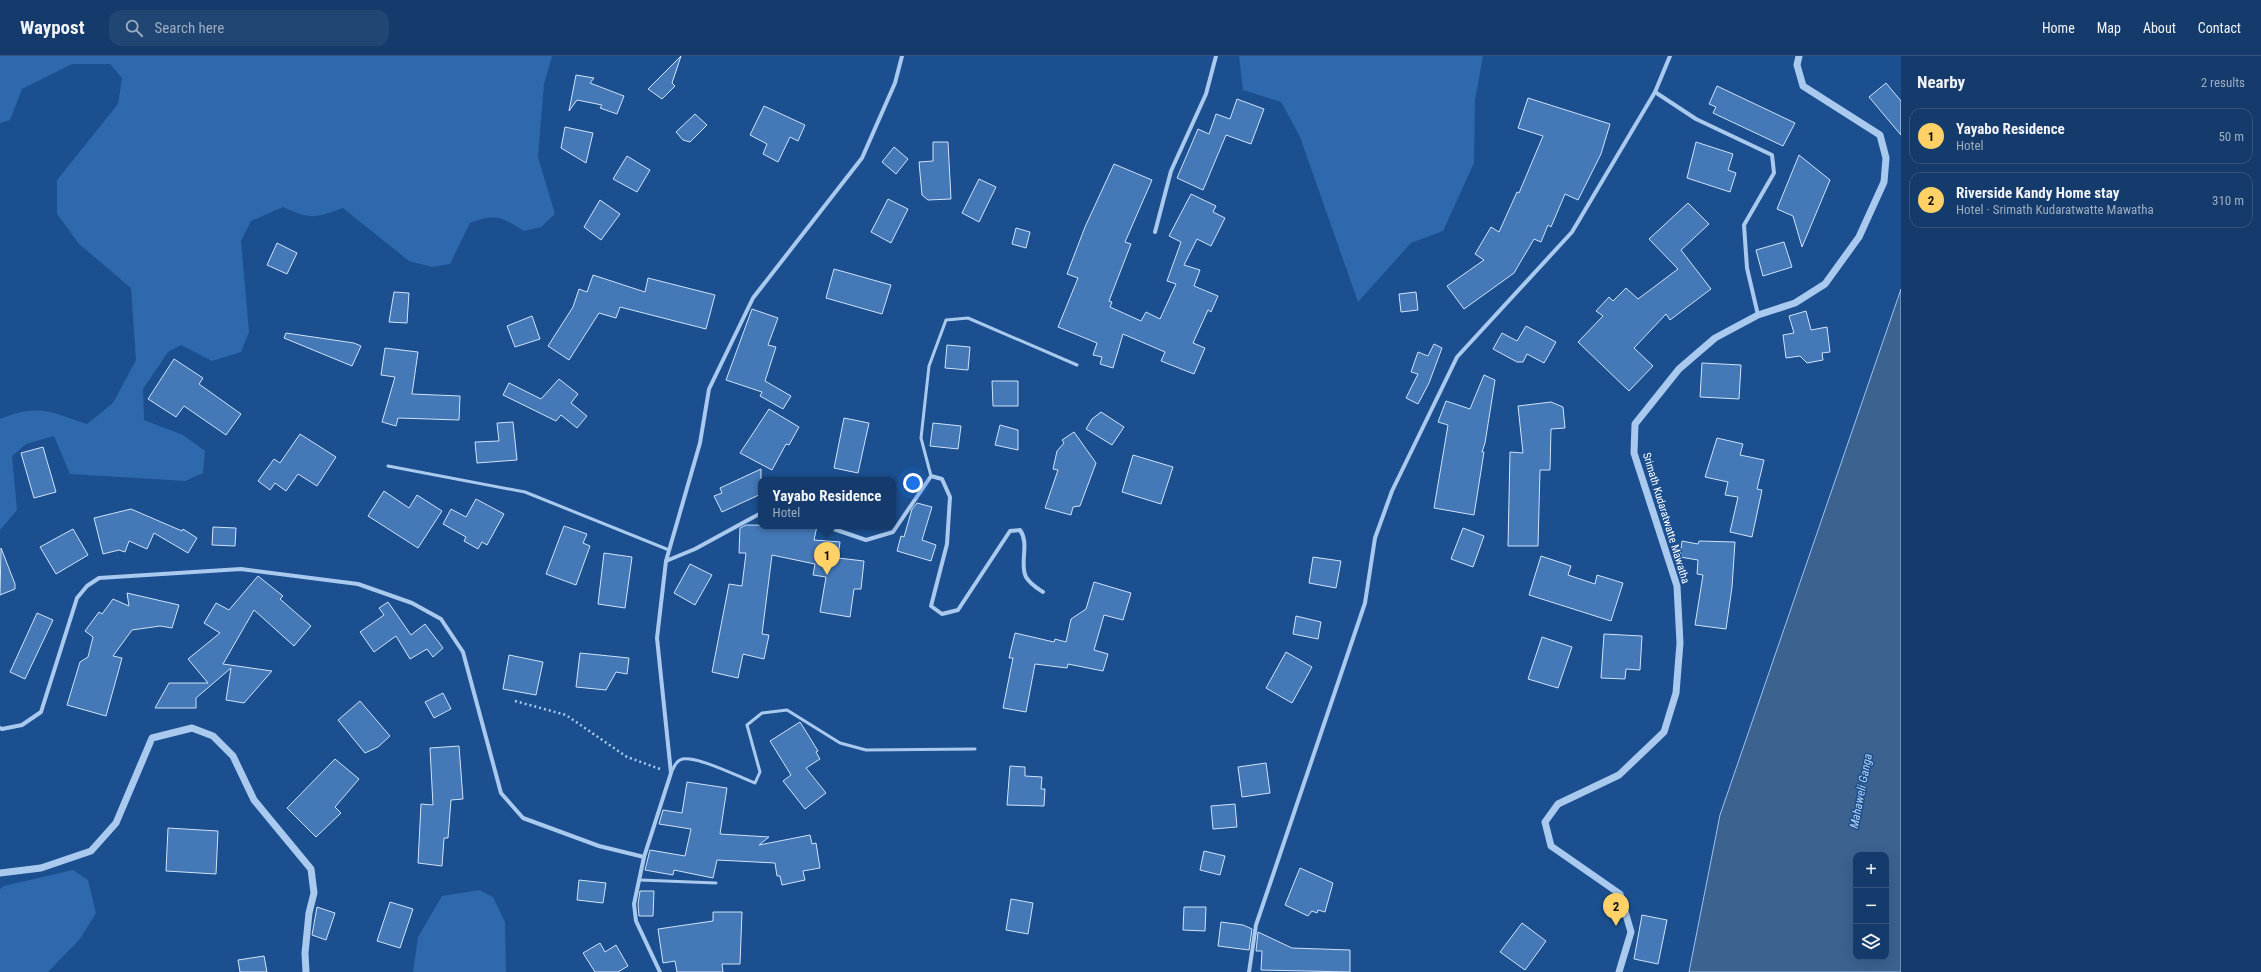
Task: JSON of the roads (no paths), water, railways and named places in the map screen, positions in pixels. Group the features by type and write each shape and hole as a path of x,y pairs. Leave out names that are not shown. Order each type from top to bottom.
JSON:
{"street":[{"path":"660,972 636,921 634,904 644,857 671,773 657,638 666,561 700,443 709,389 753,298 862,158 895,83 902,56"},
{"path":"1155,232 1171,171 1206,94 1216,56"},
{"path":"1249,972 1256,925 1365,603 1375,538 1392,490 1457,357 1572,232 1655,92 1670,56"},
{"name":"Srimath Kudaratwatte Mawatha","path":"1619,972 1631,932 1620,894 1551,846 1545,822 1558,804 1620,775 1664,732 1676,686 1680,643 1677,586 1634,453 1635,424 1679,369 1715,338 1758,315 1795,303 1825,284 1859,237 1884,182 1886,158 1880,135 1803,86 1797,65 1799,56"},
{"path":"1655,92 1696,119 1772,155 1774,173 1744,225 1747,268 1758,315"},
{"path":"896,528 931,476 942,479 950,497 947,544 931,606 942,614 958,610 1010,531 1020,530 1024,537 1026,576 1031,583 1043,592"},
{"path":"666,561 695,549 758,515"},
{"path":"834,529 866,540 893,532 895,529"},
{"path":"0,728 22,725 41,712 77,598 87,586 98,578 241,570 358,584 412,603 441,619 463,652 501,793 523,818 599,846 644,857"},
{"path":"0,873 41,868 91,851 116,823 152,738 192,728 213,736 233,756 254,800 311,869 314,893 308,913 305,953 306,972"}],"lane":[{"path":"931,476 921,438 929,366 946,320 968,318 1077,365"},
{"path":"388,466 525,492 669,550"},
{"path":"671,773 676,763 681,759 693,758 755,783 760,772 746,725 762,713 787,710 840,743 866,750 975,749"},
{"path":"640,880 716,883"}],"water":[{"name":"Mahaweli Ganga","path":"1901,289 1901,972 1689,972 1720,815"}],"place":[{"name":"Yayabo Residence","path":"827,575"},
{"name":"Riverside Kandy Home stay","path":"1616,926"}]}
